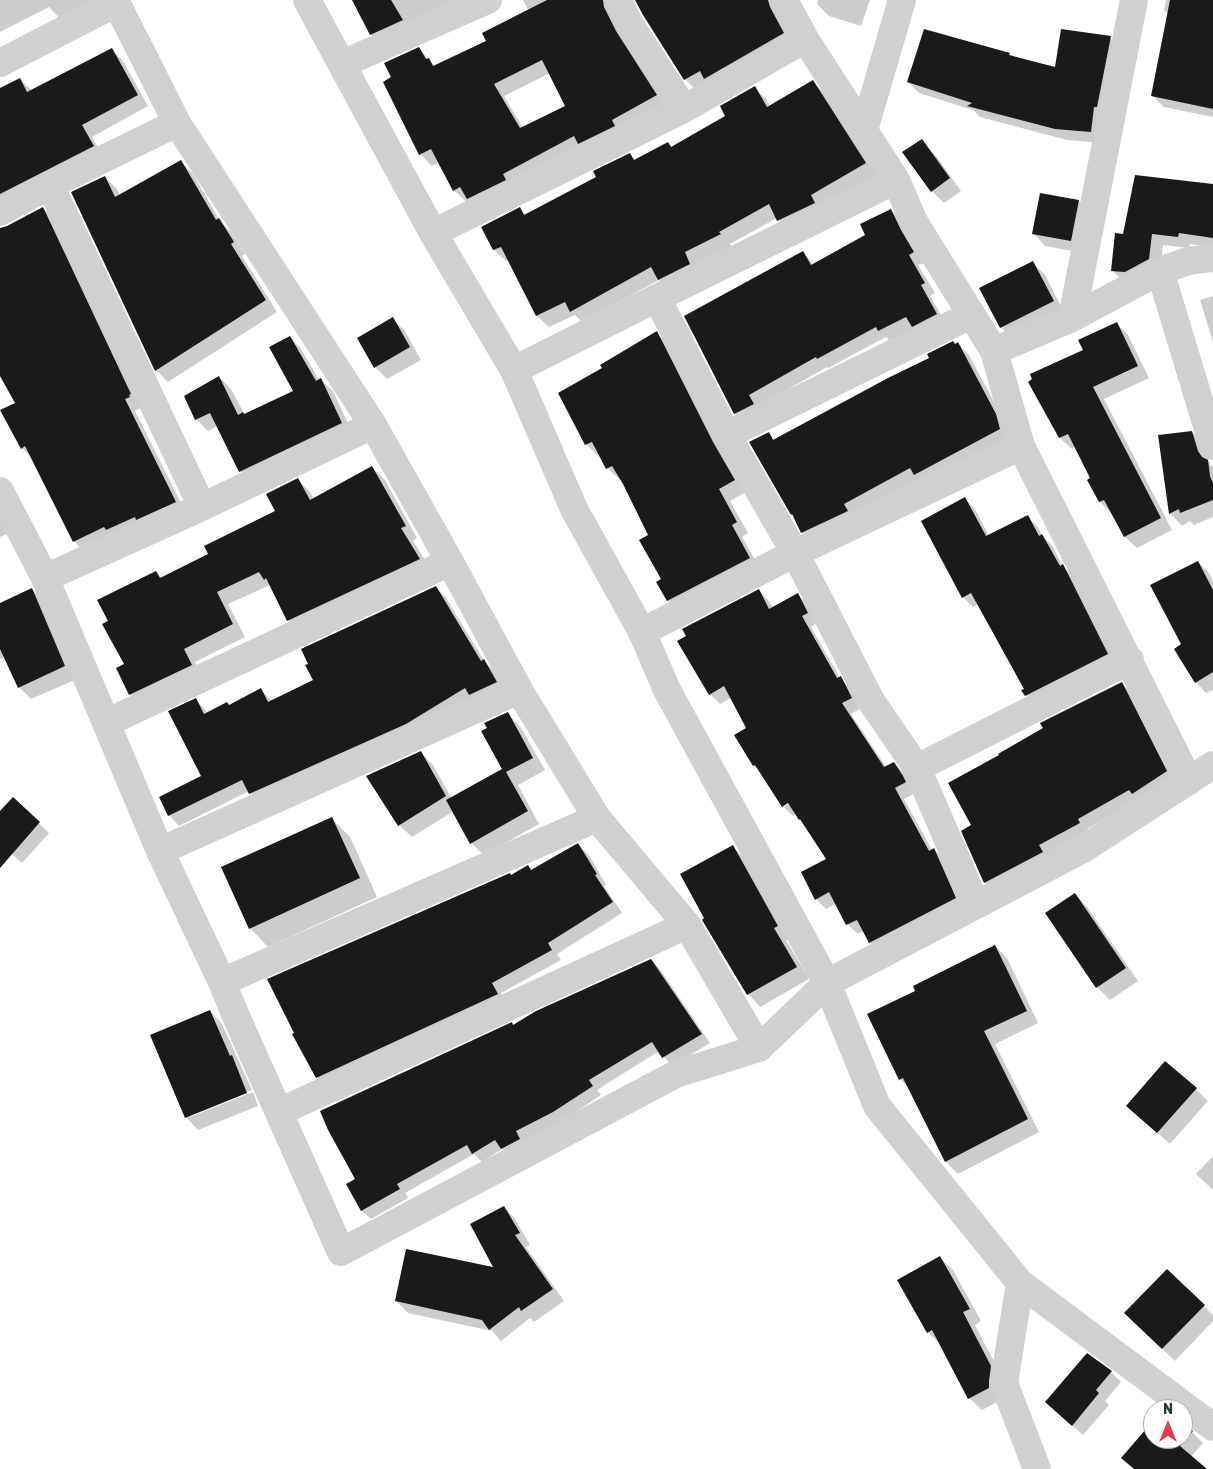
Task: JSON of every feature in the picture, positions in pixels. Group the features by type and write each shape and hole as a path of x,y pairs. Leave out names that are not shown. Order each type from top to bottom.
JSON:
{"street":[{"path":"307,0 433,233 514,370 574,509 642,632 668,690 827,983 878,1106 1020,1283 1213,1427"},
{"path":"342,64 488,0"},
{"path":"618,0 629,23 684,109"},
{"path":"784,0 805,39 896,180 914,222 994,351 1021,446 1130,660 1189,781"},
{"path":"864,130 902,0"},
{"path":"1072,318 1134,0"},
{"path":"0,63 115,1 177,123 374,425 519,690 597,818 687,926 759,1048"},
{"path":"433,233 684,109 805,39"},
{"path":"0,212 50,185 177,123"},
{"path":"514,370 896,180"},
{"path":"50,185 202,507"},
{"path":"994,351 1072,318 1160,272 1188,261 1213,258"},
{"path":"1160,272 1213,446"},
{"path":"657,298 727,435 795,553 871,701 917,768 976,905"},
{"path":"727,435 971,315"},
{"path":"45,578 202,507 374,425"},
{"path":"642,632 795,553 1021,446"},
{"path":"0,491 45,578 160,851 222,982 340,1252 676,1074 759,1048 827,983 1083,849 1213,765"},
{"path":"106,723 450,562"},
{"path":"917,768 1130,660"},
{"path":"160,851 519,690"},
{"path":"222,982 597,818"},
{"path":"278,1112 687,926"},
{"path":"1020,1283 1004,1383 1037,1469"}],"building":[{"path":"352,0 391,0 403,20 370,35"},
{"path":"547,0 603,0 604,7 616,31 657,95 612,120 615,126 578,144 574,136 503,174 506,180 467,199 460,187 453,191 431,149 419,155 383,82 391,77 384,63 419,47 426,59 429,58 433,66 486,41 482,33","holes":["542,60 565,106 520,128 494,84"]},
{"path":"635,0 768,0 784,33 704,79 700,71 684,80"},
{"path":"1170,0 1213,0 1213,109 1151,96"},
{"path":"924,29 1055,67 1061,29 1111,36 1097,107 1094,107 1091,132 1055,129 967,106 972,103 907,82"},
{"path":"112,48 138,95 82,125 94,146 0,194 0,88 20,78 27,92"},
{"path":"813,80 866,163 811,195 815,203 777,221 769,204 719,232 721,234 685,252 690,264 658,280 651,267 570,312 565,302 536,316 501,247 493,250 481,227 520,207 524,215 596,177 593,171 630,153 634,160 668,142 671,147 725,116 720,106 755,86 767,107"},
{"path":"922,139 950,178 931,192 902,152"},
{"path":"181,160 216,220 219,218 234,242 231,244 266,300 155,371 71,192 105,176 115,197"},
{"path":"1135,175 1213,184 1213,238 1179,233 1178,237 1152,234 1149,259 1125,272 1111,271 1115,233 1123,234"},
{"path":"1040,193 1079,200 1071,241 1032,234"},
{"path":"43,207 131,394 129,395 130,397 125,399 176,502 136,520 135,517 106,530 104,527 73,542 25,446 21,449 0,410 15,403 0,376 0,228"},
{"path":"891,209 914,252 909,255 925,283 921,285 937,314 912,327 906,317 878,331 876,327 817,359 816,357 749,395 754,404 734,414 684,316 803,251 811,265 865,235 860,224"},
{"path":"1033,261 1054,301 1000,328 979,288"},
{"path":"393,317 410,347 374,368 357,338"},
{"path":"1117,322 1138,366 1093,387 1161,518 1124,537 1104,500 1099,502 1087,480 1090,478 1068,434 1059,438 1028,382 1032,379 1030,374 1083,350 1078,340"},
{"path":"657,331 713,442 735,480 719,489 737,522 732,525 750,558 667,601 656,582 661,579 639,540 648,535 623,484 612,466 606,469 592,442 585,445 558,393 602,368 600,365"},
{"path":"290,336 316,381 321,378 342,423 239,472 210,413 195,420 184,396 219,376 238,415 293,391 269,347"},
{"path":"953,341 955,344 958,342 996,414 1000,429 914,475 910,468 844,504 848,511 801,533 792,514 749,442 769,432 773,440 929,358 927,354"},
{"path":"1192,431 1198,451 1202,457 1208,460 1213,483 1213,500 1180,513 1179,509 1169,514 1158,435"},
{"path":"372,466 406,526 401,528 420,559 287,621 266,578 264,580 259,572 217,592 233,624 184,649 192,665 129,695 116,668 124,664 102,624 108,621 97,600 156,571 160,578 208,554 204,546 275,511 266,494 298,478 310,500"},
{"path":"965,497 986,536 1028,515 1039,536 1042,534 1060,566 1063,564 1108,654 1025,696 1021,690 1024,689 971,593 962,598 921,521"},
{"path":"1198,561 1213,590 1213,672 1195,683 1174,649 1181,644 1150,585"},
{"path":"436,586 481,661 484,659 497,682 469,695 465,688 406,724 249,794 242,780 168,816 159,797 201,776 168,711 196,698 204,714 227,702 229,705 261,688 268,702 313,680 305,665 308,664 301,649"},
{"path":"32,588 65,666 18,688 0,649 0,603"},
{"path":"759,589 769,609 798,593 808,613 802,616 837,678 841,676 852,698 842,703 884,767 894,762 903,776 906,782 895,788 929,851 934,848 956,898 869,943 857,920 846,925 829,892 815,900 801,872 826,859 788,803 782,807 734,735 746,728 724,686 709,695 677,641 686,636 682,629"},
{"path":"1122,682 1167,771 1132,794 1129,790 1078,819 1080,823 1039,845 1043,852 984,883 961,831 971,825 948,783 1043,728 1040,723"},
{"path":"508,712 533,758 506,772 528,811 470,844 446,800 502,769 481,731 487,728 484,723"},
{"path":"421,751 446,796 398,826 366,776"},
{"path":"13,797 40,822 0,868 0,811"},
{"path":"332,817 360,878 249,929 221,867"},
{"path":"578,843 597,874 595,875 613,902 548,943 552,950 492,983 498,994 316,1078 292,1034 294,1033 267,979 510,873 511,875 528,865 531,870"},
{"path":"733,845 778,926 774,928 797,967 747,995 702,920 704,918 680,874"},
{"path":"1075,893 1126,968 1096,988 1045,913"},
{"path":"995,945 1027,1011 984,1031 1028,1119 945,1162 903,1078 899,1080 867,1014 915,991 913,986"},
{"path":"651,959 702,1034 662,1058 652,1042 589,1080 593,1086 553,1112 516,1131 520,1139 501,1149 495,1140 472,1154 467,1145 397,1184 400,1189 361,1211 346,1184 355,1179 328,1130 320,1111 512,1022 513,1025 536,1011"},
{"path":"210,1010 230,1056 232,1055 247,1093 185,1118 150,1035"},
{"path":"1165,1061 1197,1088 1157,1133 1126,1106"},
{"path":"504,1206 520,1233 515,1235 553,1289 521,1311 519,1307 489,1330 482,1320 395,1301 406,1249 493,1267 470,1224"},
{"path":"940,1256 970,1309 963,1312 991,1366 989,1388 968,1399 932,1330 927,1333 897,1280"},
{"path":"1167,1269 1205,1305 1162,1349 1124,1313"},
{"path":"1087,1353 1112,1371 1096,1390 1099,1393 1072,1426 1045,1402"},
{"path":"1143,1433 1143,1449 1184,1449 1207,1469 1134,1469 1121,1458"}]}
